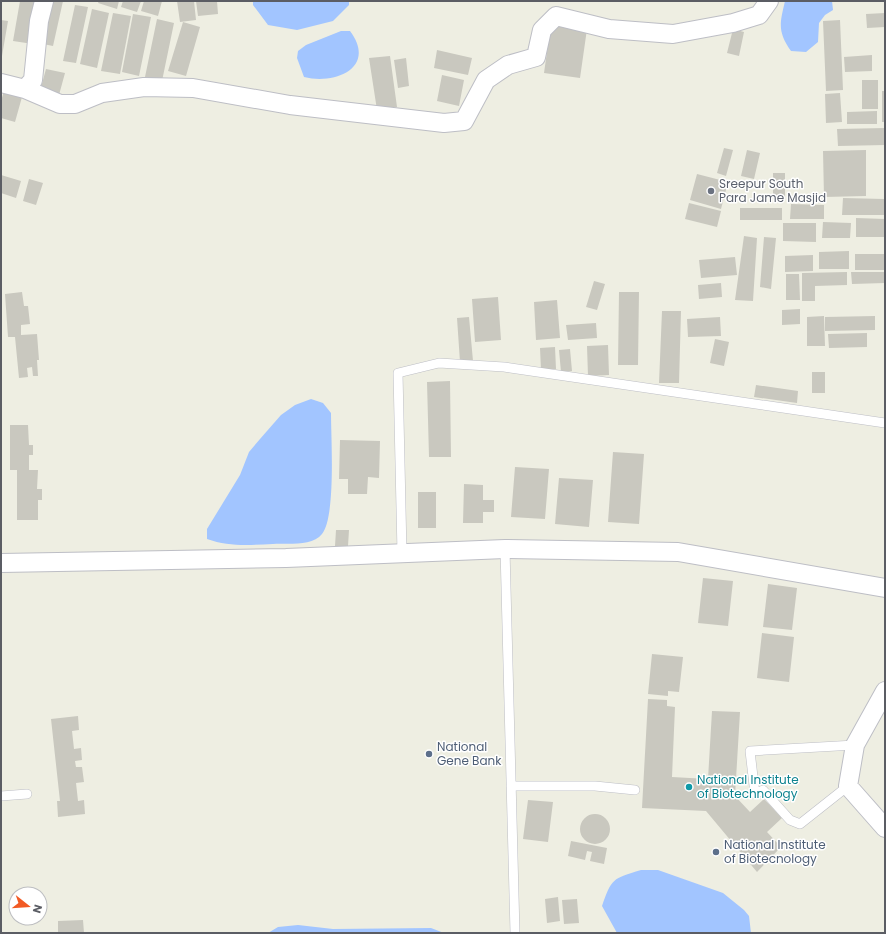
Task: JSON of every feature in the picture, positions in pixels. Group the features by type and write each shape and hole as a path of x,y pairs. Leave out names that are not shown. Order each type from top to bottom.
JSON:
{"street":[{"path":"25,89 33,80 40,21 44,1"},
{"path":"1,83 25,89 60,104 75,104 102,93 144,87 193,88 290,105 444,123 464,121 486,80 508,65 536,57 542,30 556,16 609,29 673,34 733,23 759,15 769,1"},
{"path":"1,563 278,558 504,549 678,552 885,588"},
{"path":"885,691 855,745 848,786 885,828"}],"lane":[{"path":"402,553 398,373 439,363 504,367 885,423"},
{"path":"504,549 515,933"},
{"path":"848,786 800,824 790,820 763,790 755,794 750,751 855,745"},
{"path":"511,786 595,786 635,790"},
{"path":"1,796 27,794"}],"water":[{"path":"253,1 349,1 349,5 333,21 297,30 268,25 253,5"},
{"path":"785,1 832,1 833,10 825,15 819,23 818,42 806,52 791,51 783,38 781,21"},
{"path":"341,31 350,31 357,44 359,54 356,63 349,70 340,75 316,79 304,77 297,58 298,51 306,45"},
{"path":"311,399 323,403 331,413 331,495 326,525 322,534 318,538 306,543 292,544 240,545 215,542 207,539 207,529 240,475 249,452 281,415 295,405"},
{"path":"641,870 658,870 723,893 749,916 751,933 617,933 602,906 605,897 614,881 624,875"},
{"path":"298,925 333,929 431,928 444,933 268,933 278,927"}],"building":[{"path":"20,1 41,1 33,44 13,41"},
{"path":"47,1 63,1 53,46 38,43"},
{"path":"99,1 119,1 117,9 98,3"},
{"path":"123,1 141,1 137,12 121,7"},
{"path":"144,1 162,1 158,16 141,11"},
{"path":"177,1 194,1 196,20 180,22"},
{"path":"196,1 217,1 218,14 198,16"},
{"path":"75,5 88,7 76,63 63,61"},
{"path":"92,9 109,13 97,68 80,64"},
{"path":"113,13 131,16 120,74 101,71"},
{"path":"885,13 885,27 867,28 866,14"},
{"path":"133,14 151,17 139,76 122,72"},
{"path":"157,19 174,23 162,81 145,77"},
{"path":"1,20 8,21 2,56 1,55"},
{"path":"840,20 843,90 826,91 823,21"},
{"path":"183,22 200,27 186,76 168,71"},
{"path":"551,24 587,29 580,78 544,73"},
{"path":"733,29 744,32 739,56 727,53"},
{"path":"437,50 472,58 468,75 434,68"},
{"path":"872,55 872,71 845,72 844,57"},
{"path":"390,56 397,107 377,110 369,58"},
{"path":"406,58 409,86 398,88 394,60"},
{"path":"46,69 65,73 59,95 40,91"},
{"path":"442,75 464,80 459,106 437,101"},
{"path":"862,80 878,80 878,109 862,109"},
{"path":"4,91 22,97 15,122 1,118 1,101"},
{"path":"882,91 885,91 885,122 882,122"},
{"path":"840,93 842,122 826,123 825,94"},
{"path":"877,111 877,124 847,124 847,112"},
{"path":"885,128 885,145 838,146 837,129"},
{"path":"724,148 733,150 726,176 717,173"},
{"path":"747,150 760,153 754,179 741,176"},
{"path":"866,150 866,196 824,197 823,151"},
{"path":"773,173 785,173 785,199 773,199"},
{"path":"697,174 728,182 721,209 690,200"},
{"path":"1,175 21,181 16,198 1,193"},
{"path":"29,179 43,183 36,205 23,201"},
{"path":"843,198 884,199 884,215 842,215"},
{"path":"689,203 721,211 717,227 685,219"},
{"path":"791,204 824,205 824,219 790,219"},
{"path":"740,208 782,208 782,220 740,220"},
{"path":"856,218 885,219 885,237 856,237"},
{"path":"823,222 851,223 850,238 822,238"},
{"path":"783,223 816,223 816,242 783,241"},
{"path":"744,236 757,238 753,301 735,300"},
{"path":"764,237 776,238 771,289 760,287"},
{"path":"849,251 849,269 819,269 819,252"},
{"path":"855,254 884,254 885,270 855,270"},
{"path":"813,255 813,271 785,272 785,256"},
{"path":"735,257 737,275 701,278 699,260"},
{"path":"847,272 847,285 815,286 815,301 802,301 802,273"},
{"path":"851,272 885,272 885,283 852,284"},
{"path":"786,274 799,274 800,300 786,300"},
{"path":"594,281 605,284 597,310 586,307"},
{"path":"721,283 722,297 699,299 698,285"},
{"path":"22,292 24,306 28,306 30,324 21,325 21,335 37,334 39,360 37,360 38,376 33,376 32,367 27,368 28,377 19,378 15,337 8,337 5,294"},
{"path":"619,292 639,292 638,365 618,365"},
{"path":"498,297 501,340 475,342 472,299"},
{"path":"557,300 560,338 536,340 534,302"},
{"path":"800,309 800,324 782,325 782,310"},
{"path":"662,311 681,311 679,383 659,383"},
{"path":"824,316 825,346 807,346 807,317"},
{"path":"875,316 875,330 825,331 825,317"},
{"path":"469,317 473,361 460,362 457,318"},
{"path":"720,317 721,336 688,337 687,319"},
{"path":"596,323 597,338 568,340 566,325"},
{"path":"867,333 867,347 829,348 828,334"},
{"path":"715,339 729,342 724,366 710,363"},
{"path":"608,345 609,375 588,376 587,346"},
{"path":"555,347 556,369 541,370 540,348"},
{"path":"570,349 572,371 561,372 559,350"},
{"path":"812,372 825,372 825,393 812,393"},
{"path":"450,381 451,457 429,457 427,382"},
{"path":"756,385 798,391 797,403 754,397"},
{"path":"10,425 28,425 29,445 33,445 33,455 29,455 29,470 38,470 37,489 42,489 42,500 38,500 38,520 17,520 17,470 10,470"},
{"path":"340,440 380,441 379,478 368,477 367,494 348,494 348,479 339,479"},
{"path":"613,452 644,454 639,524 608,522"},
{"path":"515,467 549,469 545,519 511,517"},
{"path":"559,478 593,480 589,527 555,524"},
{"path":"464,484 483,485 483,500 494,500 494,512 483,512 483,523 463,523"},
{"path":"418,492 436,492 436,528 418,528"},
{"path":"336,530 349,530 348,546 335,546"},
{"path":"703,578 733,581 728,626 698,623"},
{"path":"768,584 797,588 792,630 763,627"},
{"path":"762,633 794,637 789,682 757,678"},
{"path":"652,654 683,657 679,692 668,691 668,696 648,694"},
{"name":"National Institute of Biotechnology","path":"648,699 667,700 667,706 675,707 672,777 708,779 712,711 740,712 735,796 750,812 764,799 782,818 767,832 781,847 757,872 706,811 642,808"},
{"path":"78,716 79,730 72,731 74,749 81,748 82,760 75,761 76,767 82,767 84,782 76,783 78,801 84,800 85,814 58,817 57,801 60,801 51,719"},
{"path":"528,800 553,802 548,842 523,839"},
{"path":"595,814 606,818 610,829 606,840 595,844 584,840 580,829 584,818"},
{"path":"571,841 607,848 604,864 590,861 592,852 587,851 585,860 568,856"},
{"path":"558,897 560,921 547,923 545,899"},
{"path":"577,899 579,923 564,924 562,900"},
{"path":"83,920 84,933 58,933 58,921"}],"place":[{"name":"Sreepur South Para Jame Masjid","path":"711,191"},
{"name":"National Gene Bank","path":"429,754"},
{"name":"National Institute of Biotechnology","path":"689,787"},
{"name":"National Institute of Biotecnology","path":"716,852"}]}
